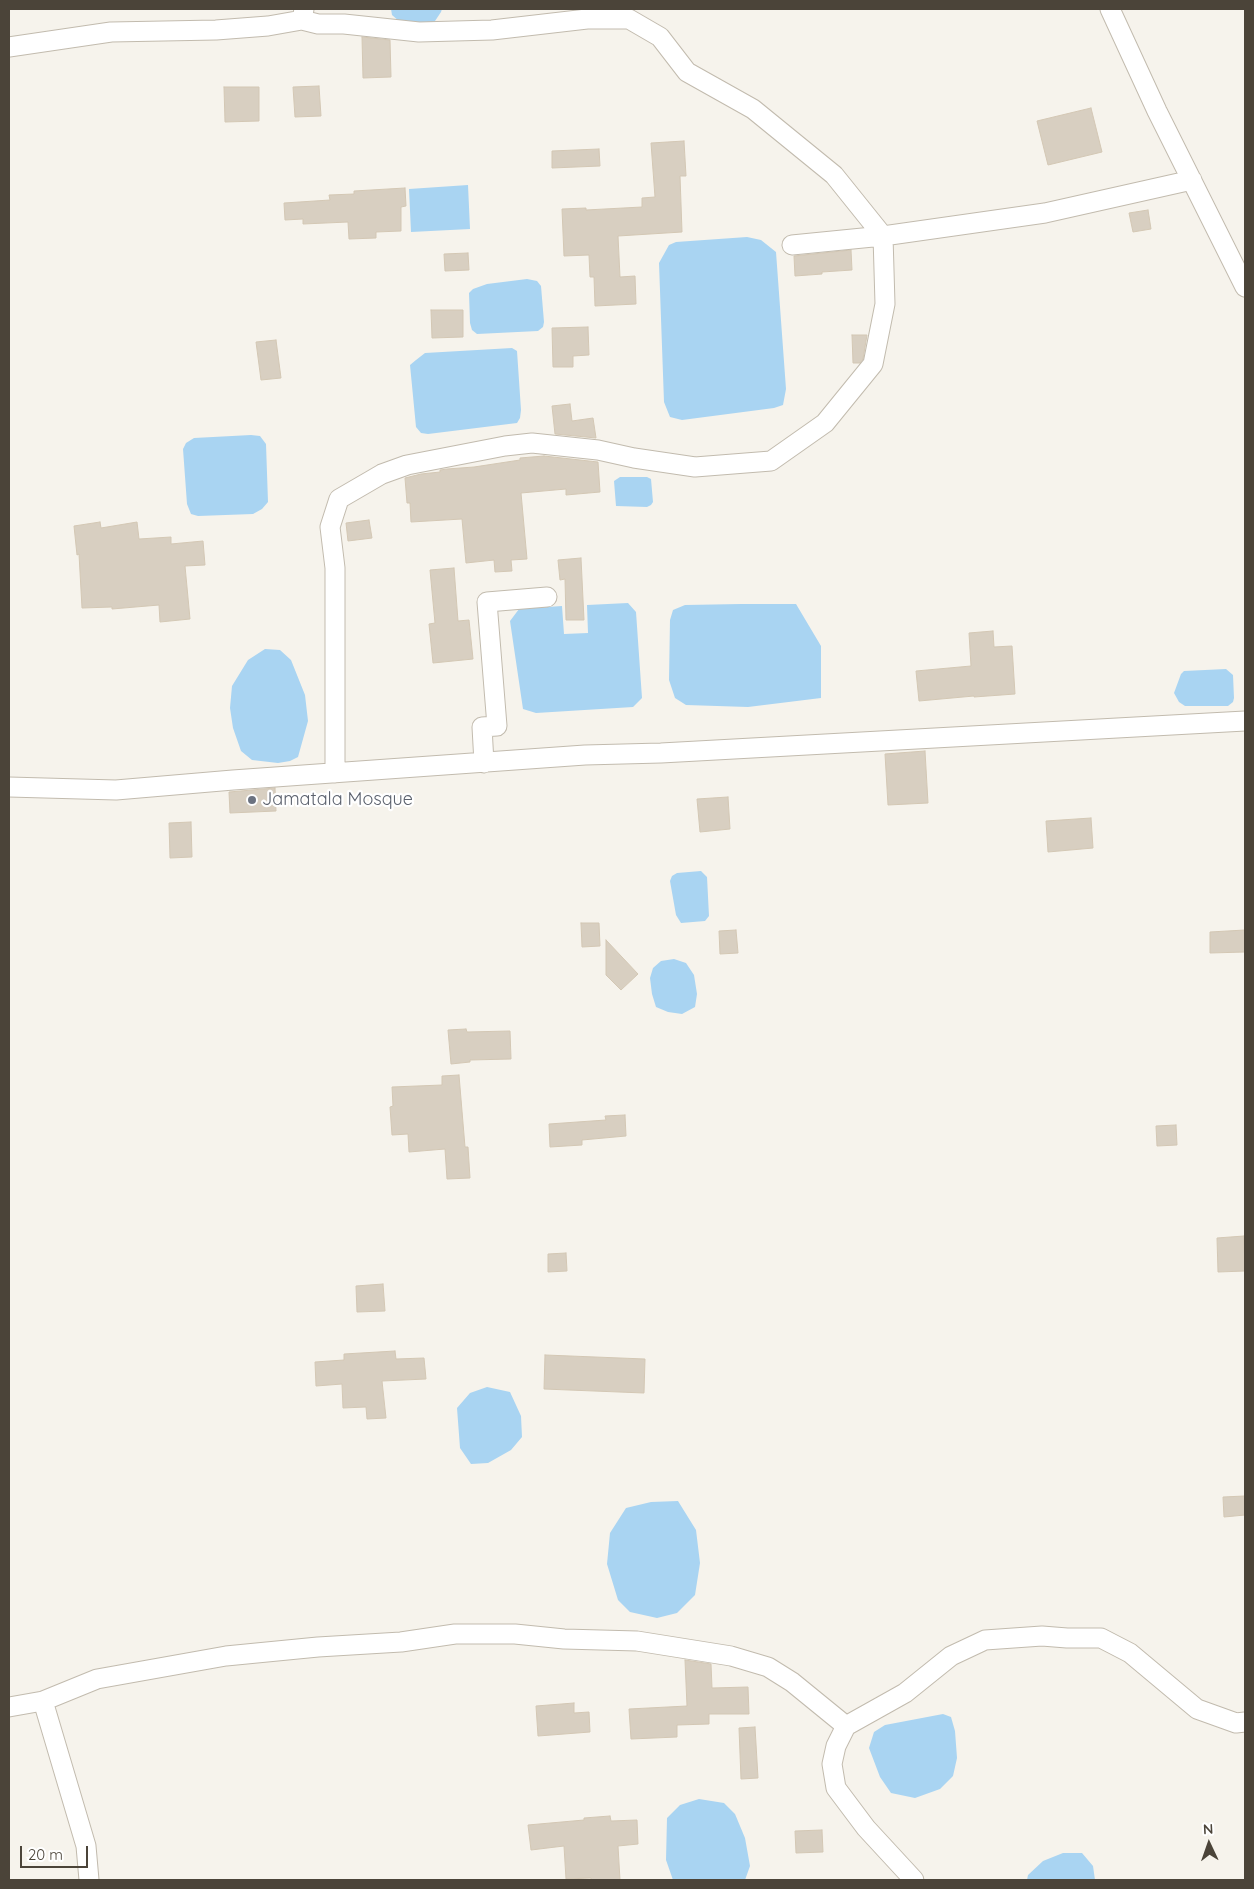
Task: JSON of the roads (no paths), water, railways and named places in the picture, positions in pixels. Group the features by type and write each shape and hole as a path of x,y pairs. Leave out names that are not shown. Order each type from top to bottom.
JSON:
{"street":[{"path":"1110,9 1157,111 1245,287"},
{"path":"9,47 111,32 216,30 268,26 303,14 318,24 344,24 419,32 492,30 587,18 629,19 660,37 687,72 753,109 834,175 883,236 885,304 874,364 825,422 771,461 695,467 634,458 598,450 532,444 505,446 408,464 382,474 339,499 330,527 335,568 335,773"},
{"path":"792,245 883,236 1045,213 1192,180"},
{"path":"484,762 482,727 497,726 487,602 547,597"},
{"path":"9,788 116,790 585,755 681,752 1245,721"},
{"path":"9,1707 43,1701 97,1679 226,1656 318,1647 401,1642 455,1634 515,1634 564,1639 637,1641 731,1656 768,1667 792,1682 846,1726"},
{"path":"914,1880 866,1828 836,1788 832,1764 836,1746 846,1726 906,1693 951,1656 985,1640 1042,1636 1101,1638 1130,1653 1198,1709 1236,1724 1245,1722"},
{"path":"43,1701 86,1846 89,1880"}],"water":[{"path":"391,9 442,9 435,21 424,27 400,22 392,15"},
{"path":"468,185 470,229 411,232 409,189"},
{"path":"747,237 761,240 776,252 786,389 783,405 774,408 682,420 670,417 664,402 659,263 669,245 676,242"},
{"path":"527,279 537,281 541,286 543,327 538,331 477,334 472,330 469,293 473,289 487,284"},
{"path":"512,348 517,351 521,410 517,423 428,434 421,433 416,427 410,365 425,353"},
{"path":"260,436 266,444 268,502 262,509 253,514 198,516 191,514 187,504 183,449 186,443 194,438"},
{"path":"620,477 647,477 651,479 653,502 651,505 647,507 616,506 614,481"},
{"path":"628,603 636,612 642,698 633,707 536,713 523,709 510,621 519,609 562,606 564,634 588,633 587,605"},
{"path":"796,604 821,646 821,698 748,707 686,705 675,698 669,680 670,620 673,610 685,605"},
{"path":"265,649 280,650 291,660 305,695 308,721 298,757 290,761 278,763 252,760 241,751 233,728 230,708 232,686 248,660"},
{"path":"1226,669 1233,675 1234,698 1233,702 1228,706 1185,706 1179,702 1174,693 1184,671"},
{"path":"701,871 707,877 709,916 705,921 681,923 676,915 670,881 672,876 677,873"},
{"path":"674,959 686,963 694,975 697,994 695,1007 682,1014 668,1012 656,1007 652,994 650,978 653,968 661,961"},
{"path":"487,1387 510,1392 521,1416 522,1437 511,1450 488,1463 471,1464 460,1448 457,1408 470,1393"},
{"path":"678,1501 696,1530 700,1563 695,1595 677,1613 657,1618 630,1612 618,1600 607,1564 610,1533 626,1508 651,1502"},
{"path":"943,1714 951,1717 955,1731 957,1758 953,1776 940,1789 915,1798 891,1793 880,1777 869,1748 874,1732 885,1725"},
{"path":"699,1799 724,1803 735,1814 745,1838 750,1866 745,1880 673,1880 666,1860 667,1818 680,1805"},
{"path":"1063,1853 1082,1853 1093,1866 1095,1880 1027,1880 1028,1875 1043,1861"}],"place":[{"name":"Jamatala Mosque","path":"252,800"}]}
